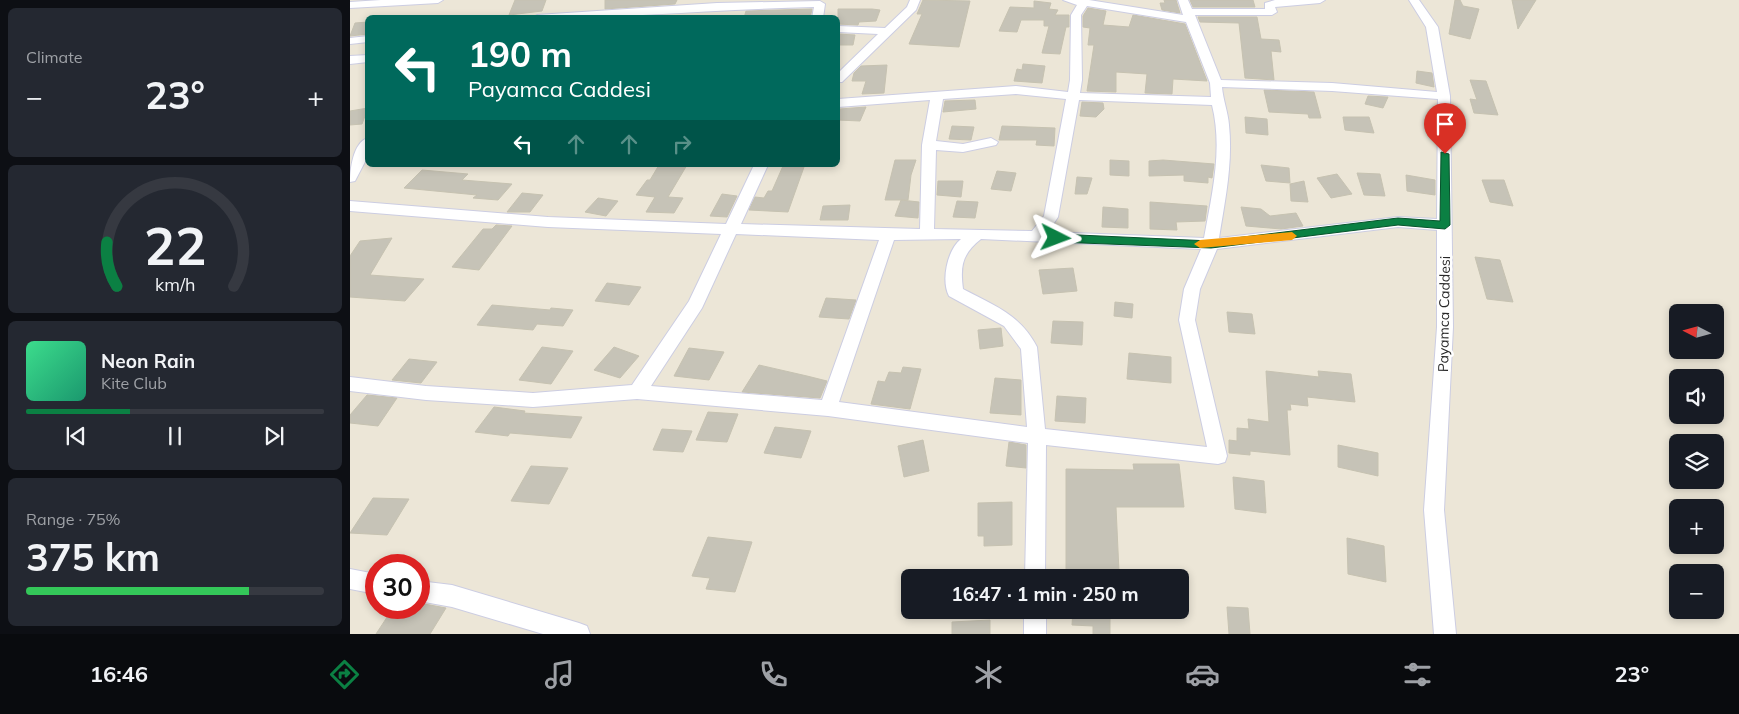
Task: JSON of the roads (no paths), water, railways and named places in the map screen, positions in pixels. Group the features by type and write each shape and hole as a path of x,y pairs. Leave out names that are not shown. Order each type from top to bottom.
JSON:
{"street":[{"path":"350,5 403,4 438,0"},
{"path":"840,77 912,8 916,0"},
{"path":"1068,0 1084,3 1187,10 1272,12 1269,5 1280,2 1320,0"},
{"name":"Payamca Caddesi","path":"1414,0 1432,27 1444,96 1446,327 1434,510 1445,634"},
{"path":"712,15 718,3"},
{"path":"553,14 718,3 820,4 817,15"},
{"path":"1036,237 1051,218 1076,80 1076,15 1084,3"},
{"path":"350,384 426,393 533,400 637,392 828,408 1037,436 1218,456 1188,320 1192,290 1211,244 1223,167 1223,124 1217,102 1216,83 1187,10"},
{"path":"840,30 887,31"},
{"path":"350,41 365,39"},
{"path":"350,60 365,58"},
{"path":"1216,83 1332,87 1444,96"},
{"path":"840,103 1016,90 1072,96 1217,102"},
{"path":"927,234 928,145 937,95"},
{"path":"928,145 963,148 991,142"},
{"path":"350,178 365,148"},
{"path":"637,392 696,304 733,229 760,167"},
{"path":"350,206 548,222 888,235 978,234 1211,244 1398,222 1445,225"},
{"path":"978,234 960,247 953,274 955,292 1010,322 1029,347 1037,436 1035,569"},
{"path":"828,408 888,235"},
{"path":"350,579 365,582"},
{"path":"430,593 452,596 579,634"},
{"path":"1035,619 1035,634"}]}
